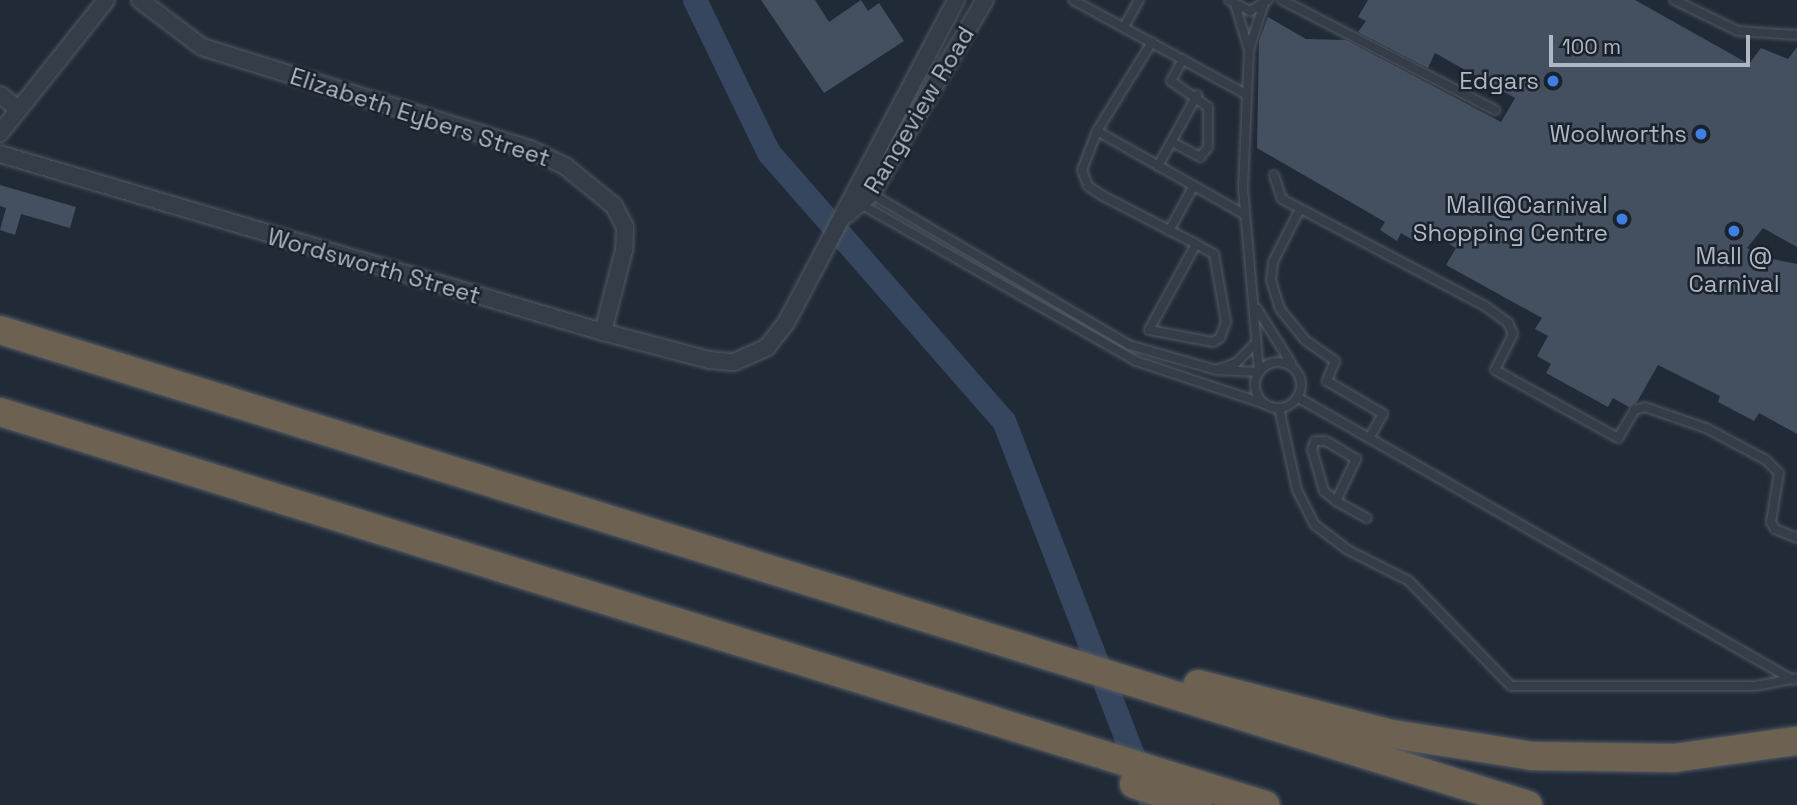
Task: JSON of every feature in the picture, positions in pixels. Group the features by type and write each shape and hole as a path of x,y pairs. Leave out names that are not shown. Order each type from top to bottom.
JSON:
{"highway":[{"path":"0,330 930,620 1126,673 1392,734 1490,752 1574,759 1674,758 1797,741"},
{"path":"0,412 303,505 1133,774 1192,803"},
{"path":"1126,673 1528,805"},
{"path":"1133,774 1171,776 1265,805"}],"street":[{"path":"0,133 17,108 106,0"},
{"name":"Elizabeth Eybers Street","path":"140,0 202,47 530,149 565,166 614,206 625,228 624,250 603,332"},
{"name":"Rangeview Road","path":"858,199 956,0"},
{"name":"Rangeview Road","path":"750,357 779,333 839,229 985,0"},
{"path":"0,95 17,108"},
{"name":"Wordsworth Street","path":"0,154 603,332 709,360 734,362 750,357"}],"lane":[{"path":"1073,0 1247,95"},
{"path":"1124,27 1139,0"},
{"path":"1282,0 1495,110"},
{"path":"1674,0 1738,31 1797,35"},
{"path":"1265,404 1256,393 1258,372 1255,303 1244,214 1249,50 1266,3"},
{"path":"1232,4 1250,11 1266,3"},
{"path":"1232,4 1249,50"},
{"path":"1152,42 1097,131 1082,164 1088,186 1169,231 1196,244 1214,254 1227,322 1220,338 1213,342 1149,330 1196,244"},
{"path":"1172,142 1198,156 1208,147 1210,112 1196,96 1171,81 1183,60"},
{"path":"1158,166 1196,96"},
{"path":"1097,131 1244,214"},
{"path":"1274,175 1282,199 1485,306 1513,332 1495,370 1618,439 1635,410 1645,407 1706,428 1766,460 1779,473 1771,522 1775,528 1797,538"},
{"path":"1169,231 1193,187"},
{"path":"858,199 1129,345 1216,370 1258,372 1279,361 1295,369"},
{"path":"858,199 1136,361 1279,408 1297,397 1301,382 1255,303"},
{"path":"1300,209 1273,262 1271,279 1277,299 1293,328 1335,361 1327,381 1383,414 1369,438"},
{"path":"1216,370 1236,363 1256,342"},
{"path":"1297,397 1795,679"},
{"path":"1279,408 1297,489 1315,525 1348,550 1409,581 1511,686 1678,688 1755,686 1795,679"},
{"path":"1336,501 1356,459 1326,441 1315,441 1312,449 1323,490 1336,501 1367,517"}],"building":[{"path":"761,0 815,0 829,22 861,0 868,11 879,3 904,41 824,93"},
{"name":"Mall@Carnival Shopping Centre","path":"1368,0 1635,0 1749,64 1761,48 1788,59 1797,47 1797,247 1763,228 1747,248 1762,257 1797,264 1797,434 1759,413 1754,421 1718,402 1720,396 1658,365 1637,402 1629,407 1613,398 1608,407 1546,373 1551,364 1537,356 1548,336 1535,329 1542,318 1446,265 1456,248 1444,241 1448,234 1429,224 1418,243 1401,233 1397,241 1380,230 1385,222 1257,148 1259,41 1268,17 1306,39 1346,40 1501,122 1515,98 1435,53 1428,68 1358,32 1366,21 1358,17"},
{"path":"0,185 76,207 70,228 21,214 15,235 0,230 6,208 0,206"}],"waterway":[{"path":"695,0 769,153 1004,421 1152,805"}],"place":[{"name":"Edgars","path":"1553,81"},
{"name":"Woolworths","path":"1701,134"},
{"name":"Mall@Carnival Shopping Centre","path":"1622,219"},
{"name":"Mall @ Carnival","path":"1734,231"}]}
